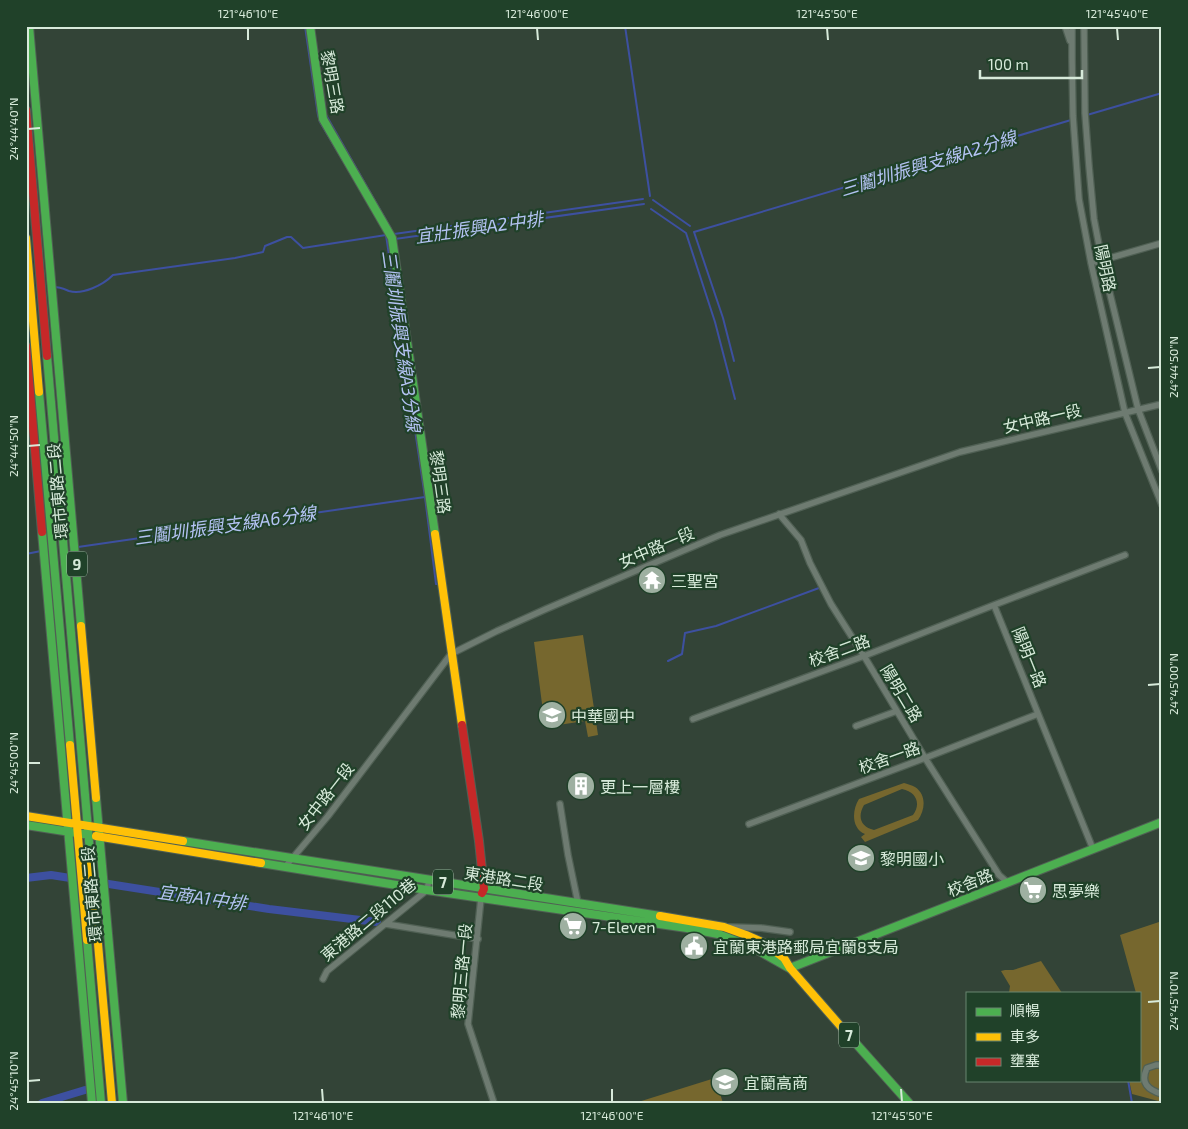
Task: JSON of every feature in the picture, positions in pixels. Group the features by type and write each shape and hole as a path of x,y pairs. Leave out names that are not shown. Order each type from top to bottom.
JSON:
{"main road":[{"name":"環市東路二段","path":"29,26 123,1103"},
{"name":"黎明三路","path":"310,26 323,119 393,242 478,832 484,889 481,898"},
{"name":"環市東路二段","path":"26,110 83,825 101,1103"},
{"name":"環市東路二段","path":"26,238 83,835 112,1103"},
{"name":"環市東路二段","path":"26,346 92,1103"},
{"name":"7","path":"26,816 83,825"},
{"name":"校舍路","path":"790,968 1162,822"},
{"name":"7","path":"26,825 83,835"},
{"name":"東港路二段","path":"83,825 724,927 764,943 784,958 790,968 909,1103"},
{"name":"東港路二段","path":"83,835 427,890 687,928 718,934 752,947 790,968"},
{"path":"89,1067 120,1065"}],"street":[{"path":"1065,26 1071,45 1072,58"},
{"name":"陽明路","path":"1072,26 1073,116 1080,199 1091,263 1125,413 1162,505"},
{"name":"陽明路","path":"1084,26 1085,113 1089,174 1099,262 1138,409 1162,471"},
{"path":"1099,262 1162,243"},
{"name":"女中路一段","path":"285,867 328,816 451,654 546,609 673,554 779,514 960,452 1162,404"},
{"name":"陽明二路","path":"779,514 801,540 810,563 831,604 999,875 1007,882"},
{"path":"994,605 1125,555"},
{"name":"校舍二路","path":"693,719 864,656 994,605"},
{"name":"陽明一路","path":"994,605 1093,850"},
{"path":"856,726 897,711"},
{"name":"校舍一路","path":"749,824 1038,714"},
{"path":"560,804 578,903"},
{"name":"東港路二段110巷","path":"323,979 327,971 427,890 429,880"},
{"name":"黎明三路一段","path":"481,898 468,1024 494,1103"},
{"path":"386,924 478,939"},
{"path":"724,927 761,928 790,932"},
{"path":"1162,1065 1147,1068 1144,1078 1149,1088 1162,1094"}],"shaded area":[{"path":"583,635 598,735 588,737 585,721 545,727 534,642"},
{"path":"904,783 914,786 919,790 924,803 918,820 865,842 861,837 865,834 857,828 854,818 855,808 859,799","holes":["902,789 916,799 917,807 913,815 874,830 863,824 861,814 864,805"]},
{"path":"1162,921 1162,1102 1132,1094 1129,1082 1140,1082 1140,992 1136,992 1120,935"},
{"path":"1041,961 1061,992 1009,992 1010,986 1001,971 1013,970"},
{"path":"715,1078 723,1103 635,1103"}],"waterway":[{"name":"三鬮圳振興支線A3分線","path":"305,26 320,122 351,174"},
{"path":"625,26 650,196"},
{"name":"宜壯振興A2中排","path":"322,86 326,115 391,229"},
{"name":"三鬮圳振興支線A2分線","path":"1087,115 1162,93"},
{"name":"三鬮圳振興支線A2分線","path":"734,361 723,318 694,232 1071,120"},
{"name":"三鬮圳振興支線A2分線","path":"394,234 643,199"},
{"name":"三鬮圳振興支線A2分線","path":"653,200 690,226"},
{"name":"宜壯振興A2中排","path":"395,238 644,204"},
{"path":"651,209 686,233 715,322 735,399"},
{"name":"三鬮圳振興支線A3分線","path":"386,235 436,584 438,584"},
{"path":"54,287 80,292 98,286 113,275 235,258 263,252 265,246 287,237 291,237 303,248 386,235"},
{"name":"三鬮圳振興支線A6分線","path":"78,547 425,497"},
{"name":"三鬮圳振興支線A6分線","path":"26,554 41,551"},
{"name":"三鬮圳振興支線A3分線","path":"668,661 682,654 685,633 716,626 819,588"},
{"name":"宜商A1中排","path":"26,878 51,875 269,909 377,922"},
{"path":"1128,1082 1132,1103"},
{"path":"42,1103 85,1090"}],"traffic: fast":[{"path":"29,26 81,626"},
{"path":"310,26 323,119 392,238 435,534"},
{"path":"47,356 91,864"},
{"path":"39,392 70,745"},
{"path":"42,532 92,1103"},
{"path":"96,798 123,1103"},
{"path":"790,968 1162,822"},
{"path":"26,825 83,834"},
{"path":"183,841 660,916"},
{"path":"261,863 718,934 752,947 789,968"},
{"path":"87,940 101,1103"},
{"path":"843,1029 909,1103"}],"traffic: slow":[{"path":"26,238 39,392"},
{"path":"435,534 462,725"},
{"path":"81,626 96,798"},
{"path":"70,745 87,940"},
{"path":"26,816 183,841"},
{"path":"96,836 261,863"},
{"path":"91,864 112,1103"},
{"path":"660,916 724,927 764,943 784,958 790,968 843,1029"}],"traffic: jam":[{"path":"26,110 47,356"},
{"path":"26,346 42,532"},
{"path":"462,725 479,841 484,889 482,893"}],"place":[{"name":"三聖宮","path":"652,580"},
{"name":"中華國中","path":"552,715"},
{"name":"更上一層樓","path":"581,786"},
{"name":"黎明國小","path":"861,858"},
{"name":"思夢樂","path":"1033,890"},
{"name":"7-Eleven","path":"573,926"},
{"name":"宜蘭東港路郵局宜蘭8支局","path":"694,946"},
{"name":"宜蘭高商","path":"725,1082"}]}
